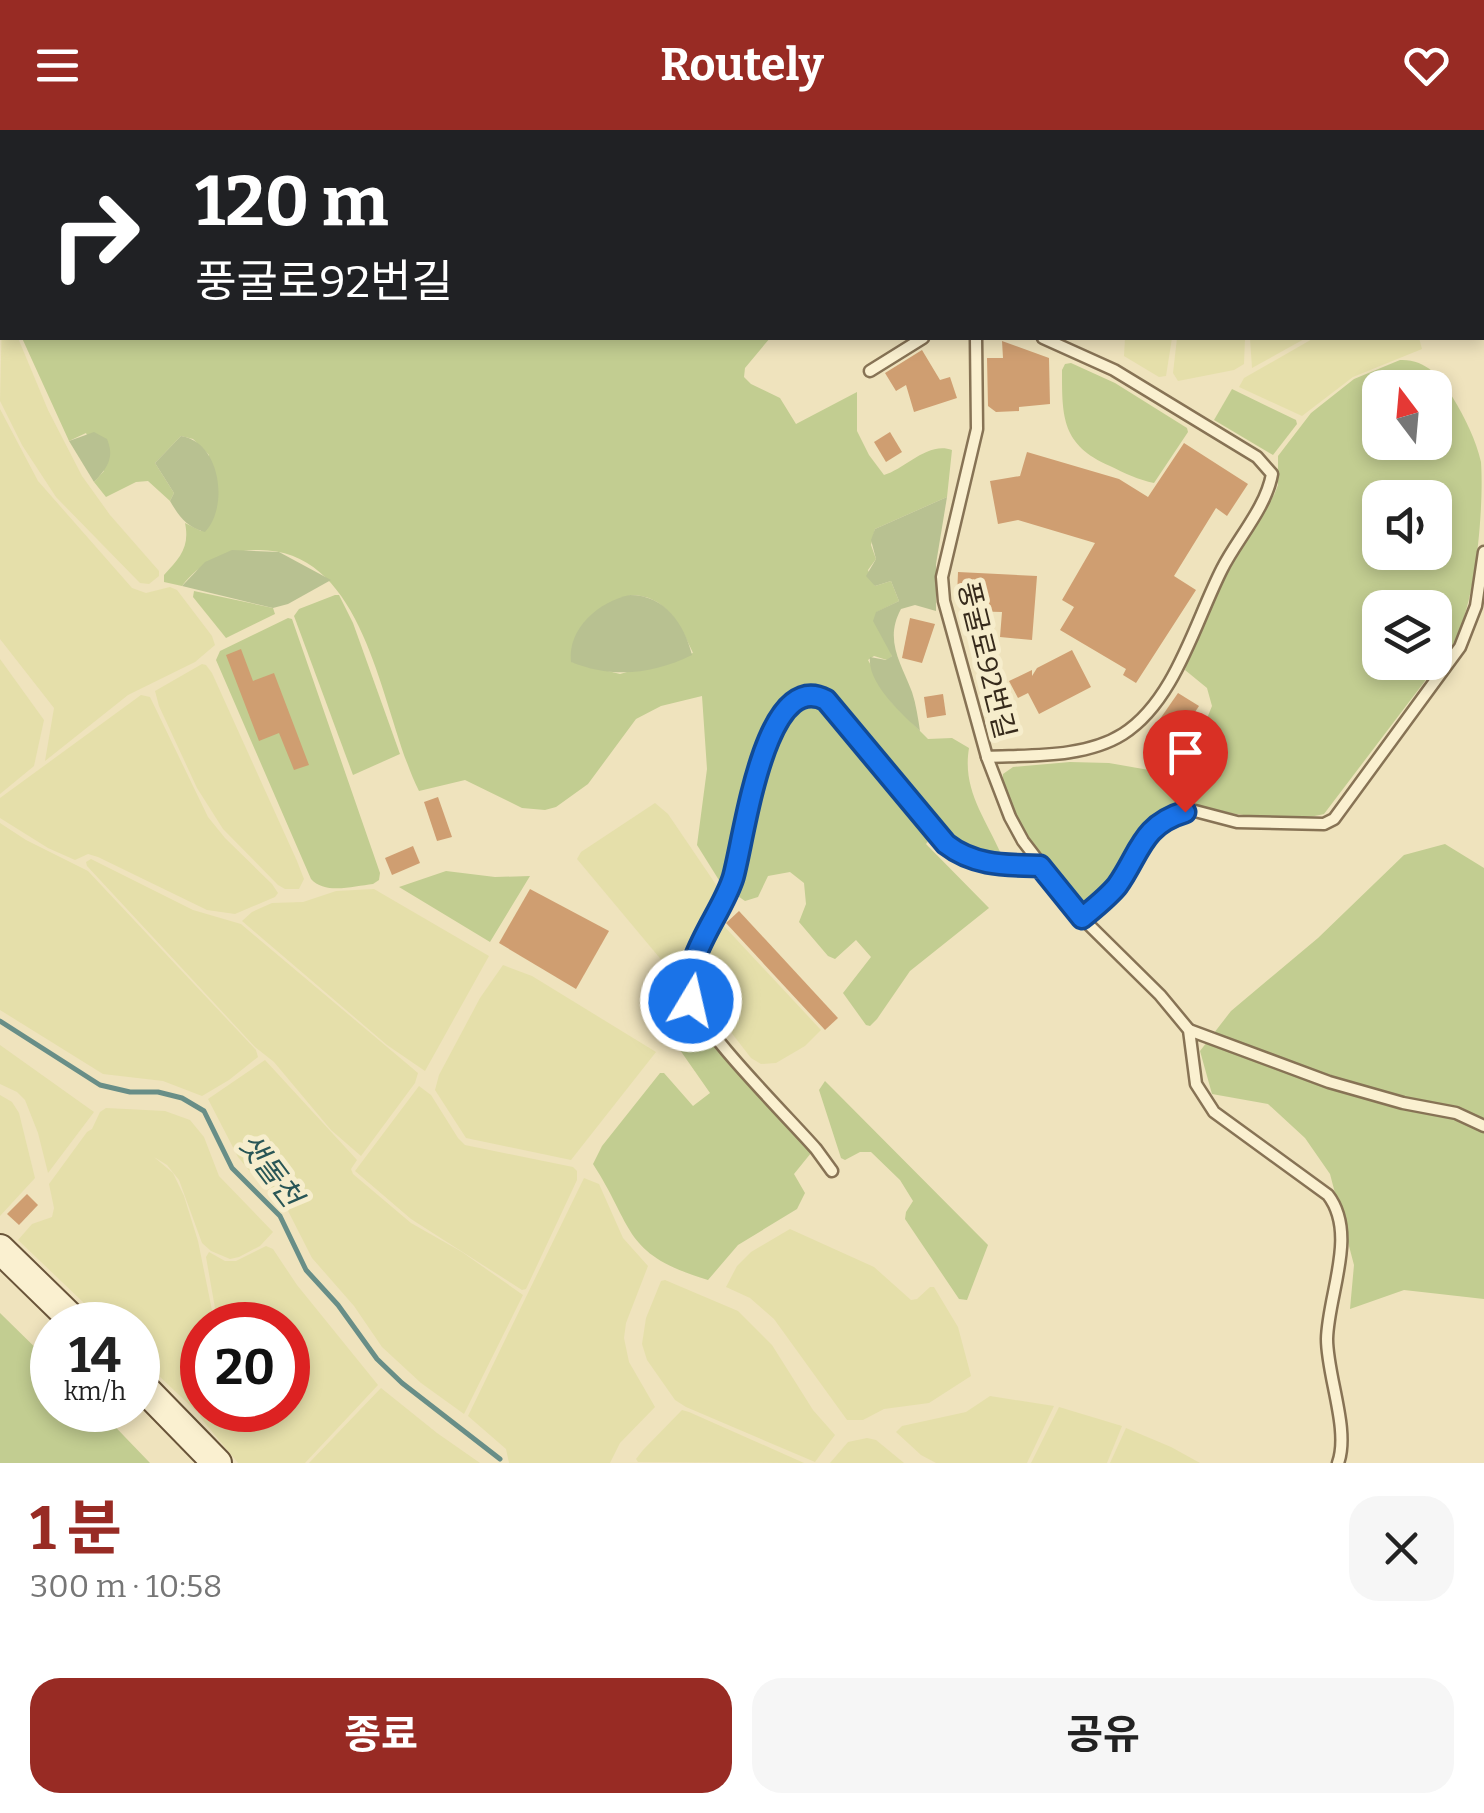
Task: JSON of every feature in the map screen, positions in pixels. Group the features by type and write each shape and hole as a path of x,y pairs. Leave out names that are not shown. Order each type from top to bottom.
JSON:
{"street":[{"path":"0,1250 54,1302"},
{"path":"160,1405 217,1463"}],"lane":[{"path":"870,370 920,340"},
{"name":"풍굴로92번길","path":"976,340 974,448 942,577 988,758 1010,817 1040,866 1082,918 1190,1030"},
{"path":"988,758 1082,749 1122,734 1139,721 1167,688 1223,567 1266,492 1272,474 1257,457 1114,370 1046,340"},
{"path":"1082,918 1117,886 1150,831 1174,815 1195,811 1245,822 1324,824 1334,819 1460,647 1476,606 1484,552"},
{"path":"832,1171 703,1020 689,993 690,975 734,874 760,762 784,710 805,694 816,694 826,700 939,836 960,855 1002,865 1040,866"},
{"path":"1338,1463 1341,1441 1327,1342 1341,1246 1340,1213 1328,1194 1214,1112 1196,1084 1190,1030 1329,1082 1403,1103 1456,1112 1484,1126"}],"shaded area":[{"path":"1,340 19,340 48,410 82,476 159,571 159,576 149,584 140,583 56,497 22,445 0,401"},
{"path":"1125,340 1172,340 1166,376 1159,377 1124,356"},
{"path":"1177,340 1245,340 1244,364 1234,370 1178,381 1173,373"},
{"path":"1250,340 1302,340 1252,368"},
{"path":"1310,340 1420,340 1422,349 1362,370 1302,416 1239,387 1244,378"},
{"path":"0,409 38,481 132,588 146,593 170,587 177,590 215,645 195,662 128,695 45,761 54,708 0,639"},
{"path":"0,659 44,720 34,766 0,794"},
{"path":"202,664 212,673 297,861 304,879 299,889 278,885 223,829 197,788 159,706 155,691"},
{"path":"141,695 150,697 208,817 272,884 278,893 275,897 235,914 207,910 98,857 88,854 75,860 48,848 0,818 0,798"},
{"path":"655,803 668,814 721,892 674,975 577,859 581,852"},
{"path":"0,823 88,871 256,1050 258,1057 202,1096 163,1081 103,1074 0,1010"},
{"path":"91,859 193,910 241,924 418,1073 415,1083 361,1156 331,1130 274,1062 255,1047 87,866"},
{"path":"374,889 489,956 425,1071 387,1045 242,921 272,903 303,902 336,891"},
{"path":"723,925 821,1030 805,1046 776,1063 761,1064 751,1058 703,996 701,968"},
{"path":"503,965 532,976 656,1052 571,1160 466,1138 435,1090 480,998"},
{"path":"0,1045 94,1112 48,1173 25,1100 0,1084"},
{"path":"265,1060 357,1160 351,1169 353,1174 411,1223 462,1252 523,1295 464,1414 421,1383 382,1347 354,1306 312,1258 284,1203 238,1157 208,1099"},
{"path":"419,1086 431,1095 465,1145 577,1171 577,1180 526,1289 411,1219 355,1171"},
{"path":"0,1095 12,1102 19,1113 35,1178 0,1216"},
{"path":"106,1108 165,1111 190,1120 204,1137 219,1176 273,1232 260,1246 239,1257 230,1259 211,1251 202,1243 179,1180 167,1165 154,1157 173,1173 184,1196 210,1302 180,1302 180,1396 160,1377 160,1302 83,1302 18,1240 32,1224 52,1217 49,1184 92,1129"},
{"path":"584,1178 599,1184 623,1238 648,1266 624,1338 629,1362 655,1407 620,1443 610,1463 509,1463 506,1449 468,1416"},
{"path":"790,1229 874,1267 911,1300 934,1287 958,1327 971,1376 929,1403 884,1409 863,1420 847,1420 774,1319 750,1298 726,1287 737,1266 751,1252"},
{"path":"266,1246 273,1249 297,1285 378,1385 305,1463 238,1463 212,1432 310,1432 310,1302 214,1302 206,1257 209,1252 225,1261 236,1261"},
{"path":"661,1281 738,1311 772,1345 813,1410 835,1435 815,1462 675,1400 647,1360 642,1344 646,1318"},
{"path":"381,1388 437,1433 480,1463 309,1463"},
{"path":"990,1396 1054,1406 1027,1463 936,1463 896,1432 902,1426 966,1412"},
{"path":"1059,1407 1122,1426 1107,1463 1031,1463"},
{"path":"682,1410 804,1463 638,1462 643,1450"},
{"path":"1126,1428 1171,1447 1200,1463 1110,1463"},
{"path":"876,1440 904,1463 830,1463 848,1442"}],"green space":[{"path":"23,340 768,340 745,368 744,377 780,398 796,424 857,392 857,431 884,475 925,452 952,450 947,497 875,529 871,545 876,559 868,570 875,586 891,581 899,601 877,612 880,633 892,656 887,660 874,656 868,660 892,703 928,739 952,738 969,748 972,790 1001,854 994,858 967,852 938,828 926,844 989,908 910,971 877,1019 866,1025 843,993 871,957 856,940 835,959 828,956 799,922 806,904 804,883 790,872 768,876 758,897 745,901 722,885 697,845 707,769 702,696 661,706 636,719 588,784 556,807 522,808 465,780 419,791 365,640 346,604 323,575 293,556 254,550 213,560 182,586 164,582 164,575 185,546 185,523 201,531 209,455 193,439 181,436 155,463 174,493 170,501 148,481 136,482 106,497 94,482 104,471 86,433 69,441","holes":["630,595 653,600 670,613 693,653 620,674 572,662 576,638 590,620"]},
{"path":"1400,360 1430,370 1376,370"},
{"path":"1071,363 1115,383 1187,428 1154,483 1094,458 1074,439 1065,416 1062,387 1062,370"},
{"path":"1362,376 1362,460 1452,460 1452,397 1476,446 1482,481 1473,581 1453,644 1452,590 1362,590 1362,680 1426,680 1324,814 1264,817 1202,806 1176,807 1145,826 1107,882 1084,904 1078,903 1019,824 1010,806 1003,774 1013,767 1070,762 1109,763 1166,773 1173,771 1197,743 1212,706 1207,688 1185,670 1213,602 1274,495 1278,456 1311,413"},
{"path":"1232,389 1296,420 1297,424 1273,455 1214,420"},
{"path":"94,432 107,439 110,457 94,482 69,441"},
{"path":"181,436 205,450 217,477 217,507 205,532 188,524 177,511 170,501 174,493 155,463"},
{"path":"947,497 936,564 936,611 915,605 901,609 894,631 896,651 913,697 920,731 887,697 874,677 870,657 886,660 892,656 873,621 876,612 899,601 891,581 875,586 866,576 876,559 871,540 875,529"},
{"path":"232,550 279,552 331,580 273,608 182,586 205,562"},
{"path":"194,591 273,608 275,614 226,638 193,597"},
{"path":"339,595 353,623 400,754 353,775 294,616 299,609"},
{"path":"630,595 653,600 671,613 692,655 633,672 602,671 571,662 574,638 580,627 597,610"},
{"path":"292,619 380,873 373,884 332,888 311,879 216,660 220,651"},
{"path":"1445,844 1484,868 1484,1299 1404,1290 1350,1309 1354,1265 1330,1174 1305,1138 1268,1104 1212,1094 1200,1051 1231,1011 1318,938 1404,855"},
{"path":"446,871 495,877 530,876 490,942 399,887"},
{"path":"699,1027 811,1153 794,1174 805,1193 797,1209 738,1245 708,1280 680,1270 645,1249 634,1237 593,1164 602,1146 660,1073 693,1106 710,1093 680,1050"},
{"path":"825,1081 988,1245 967,1300 959,1299 905,1219 913,1201 900,1180 871,1152 841,1158 819,1090"},
{"path":"0,1313 30,1342 30,1432 120,1432 150,1463 0,1463"}],"building":[{"path":"1002,341 1049,358 1050,404 996,412 988,406 987,358 1003,358"},
{"path":"922,350 940,380 950,377 957,398 914,412 906,385 896,391 885,373"},
{"path":"890,432 902,452 886,462 874,442"},
{"path":"1184,443 1248,484 1227,516 1216,508 1174,576 1196,590 1136,683 1123,675 1126,669 1060,630 1074,607 1062,600 1095,543 1018,520 998,524 990,481 1020,476 1027,452 1119,479 1148,497"},
{"path":"958,572 1037,576 1032,640 1000,637 1002,612 966,611 966,597 957,597"},
{"path":"910,618 935,624 922,663 902,658"},
{"path":"241,649 253,681 274,673 309,765 294,770 279,733 259,741 226,655"},
{"path":"1072,650 1091,687 1039,714 1028,693 1018,698 1009,681 1032,670 1032,676 1037,668"},
{"path":"1178,693 1199,706 1181,733 1160,719"},
{"path":"943,694 946,715 927,718 924,697"},
{"path":"438,797 452,837 437,841 424,802"},
{"path":"413,846 420,863 392,875 385,858"},
{"path":"530,889 609,931 576,989 499,943"},
{"path":"739,911 838,1018 825,1030 726,923"},
{"path":"27,1194 38,1205 19,1225 7,1214"}],"waterway":[{"name":"샛돌천","path":"0,1021 100,1085 130,1092 158,1092 182,1098 204,1111 232,1168 280,1216 306,1270 338,1305 377,1359 500,1459"}],"route":[{"path":"691,1001 690,975 728,893 760,762 784,710 805,694 816,694 826,700 946,844 976,861 1040,866 1082,918 1117,886 1150,831 1185,812"}]}
